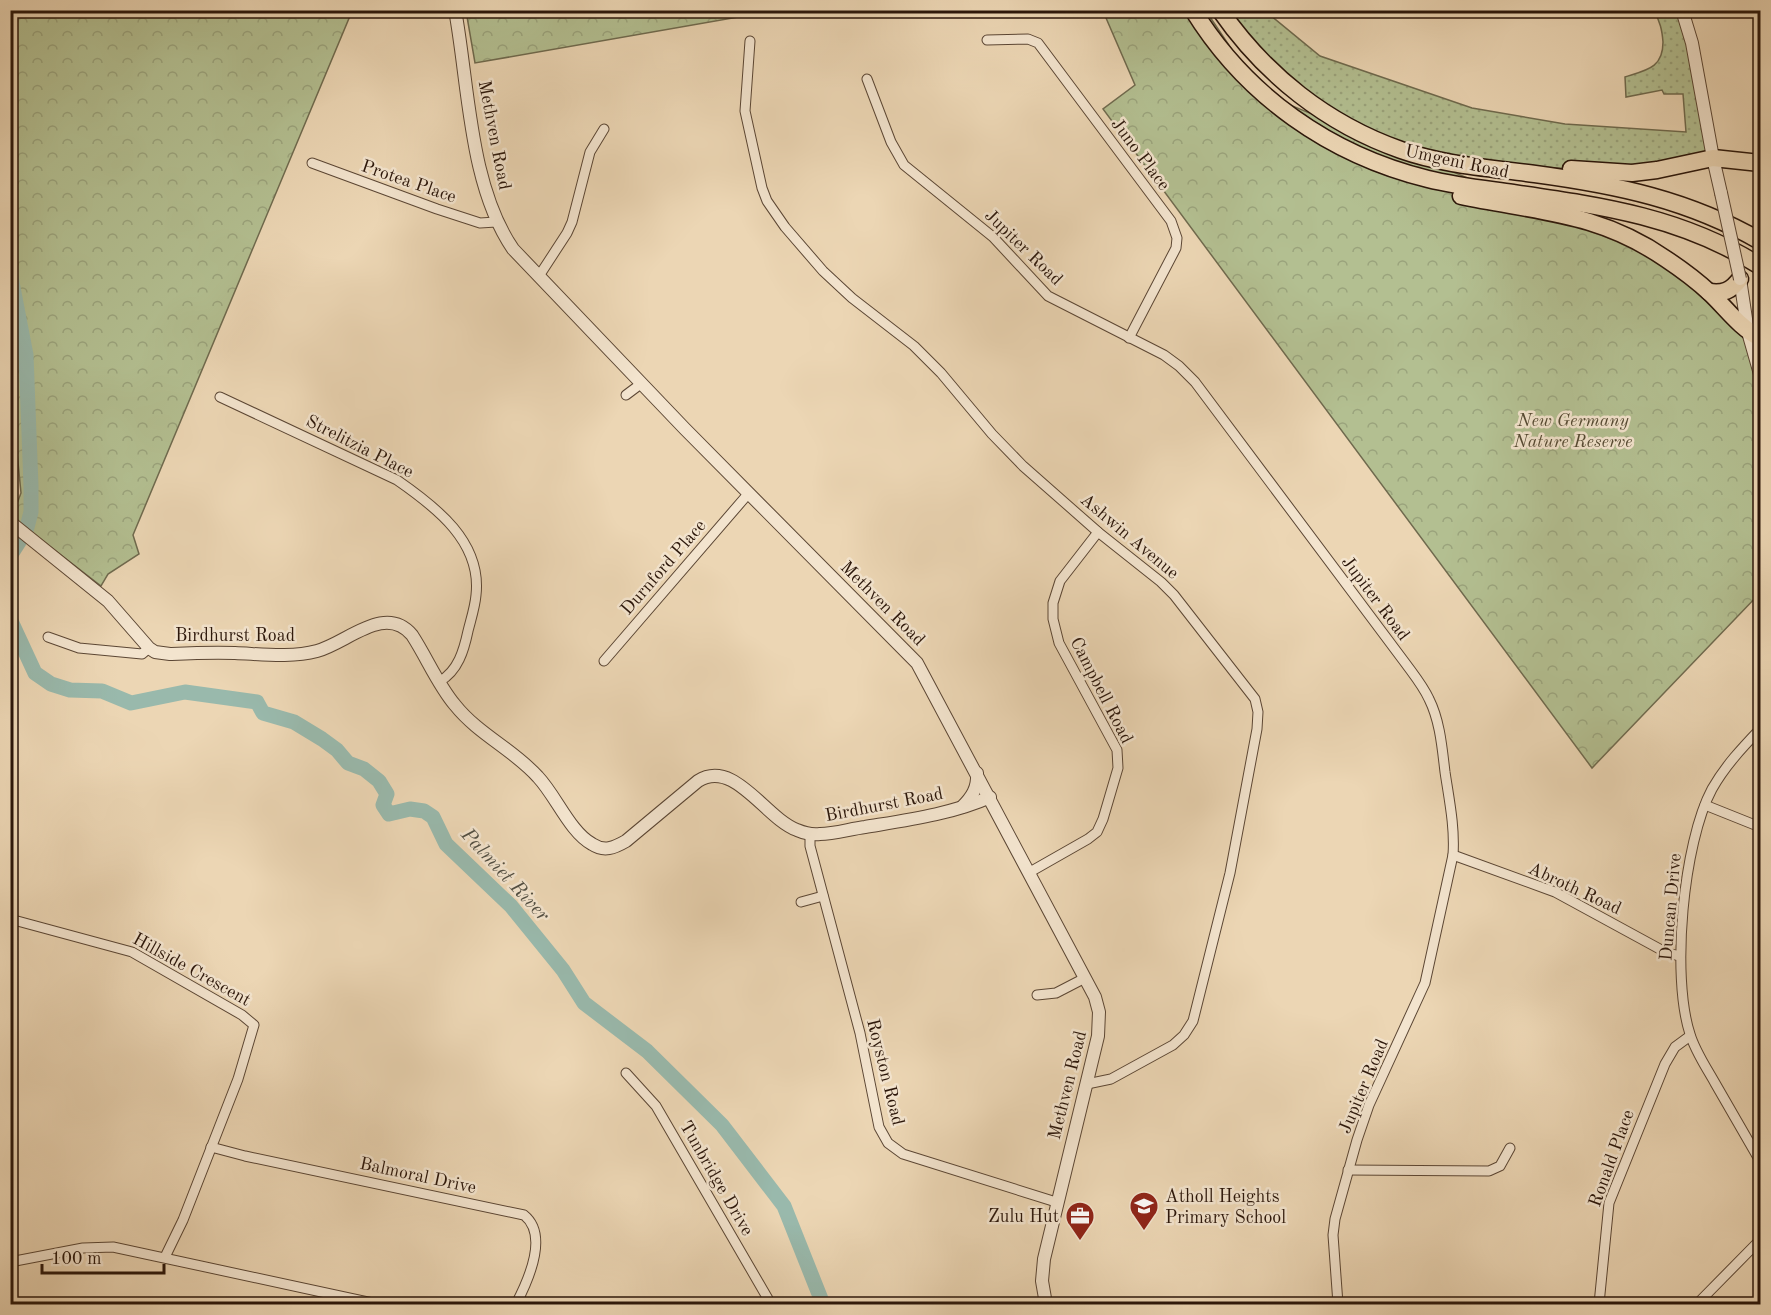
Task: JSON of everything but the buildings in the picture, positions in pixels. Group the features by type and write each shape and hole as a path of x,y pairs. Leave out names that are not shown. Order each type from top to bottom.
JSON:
{"highway":[{"name":"Umgeni Road","path":"1193,10 1212,39 1261,93 1293,118 1353,153 1428,179 1597,206 1661,220 1716,242 1761,266"},
{"name":"Umgeni Road","path":"1220,10 1253,52 1279,79 1341,122 1370,137 1403,151 1439,160 1646,193 1708,215 1761,241"},
{"path":"1261,93 1295,125 1319,142 1370,169 1421,187 1568,215 1609,228 1664,257 1709,292 1754,335"},
{"path":"1403,151 1469,161 1632,173 1713,158 1761,163"},
{"path":"1709,292 1724,292 1735,286 1740,279"}],"street":[{"name":"Methven Road","path":"454,10 482,180 496,222 513,249 748,494 917,663 1098,1004 1100,1020 1098,1036 1044,1258 1042,1281 1046,1305"},
{"path":"1682,10 1692,43 1713,158 1761,374"},
{"name":"Juno Place","path":"987,40 1028,39 1038,43 1171,221 1177,238 1176,248 1129,338"},
{"name":"Ashwin Avenue","path":"750,41 745,111 762,188 767,201 784,227 823,271 852,298 914,346 941,373 992,434 1023,466 1174,595 1255,699 1258,712 1257,729 1230,873 1192,1021 1184,1035 1173,1045 1111,1079 1087,1084"},
{"name":"Jupiter Road","path":"867,79 891,142 904,165 993,237 1048,296 1164,355 1195,382 1424,690 1432,707 1439,729 1453,828 1453,855 1425,983 1369,1105 1335,1219 1333,1235 1338,1305"},
{"path":"539,276 572,222 590,152 604,129"},
{"name":"Protea Place","path":"312,163 480,223 496,222"},
{"path":"626,395 642,383"},
{"name":"Strelitzia Place","path":"220,397 397,480 440,513 455,529 463,540 475,566 477,594 465,644 456,666 440,681"},
{"name":"Durnford Place","path":"604,661 748,494"},
{"name":"Birdhurst Road","path":"10,522 108,600 155,652 303,654 326,648 380,623 393,622 404,626 412,635 454,705 536,774 580,834 590,844 600,848 616,847 626,841 706,775 716,774 735,782 789,827 821,835 961,808 990,797"},
{"name":"Campbell Road","path":"1029,872 1088,840 1097,832 1118,768 1117,750 1059,643 1053,619 1056,590 1060,581 1098,532"},
{"name":"Birdhurst Road","path":"48,637 79,648 111,652 142,654 149,648"},
{"name":"Duncan Drive","path":"1761,729 1728,765 1705,805 1693,846 1682,922 1680,956 1683,1004 1690,1036 1761,1161"},
{"path":"961,808 974,793 977,782 976,772"},
{"path":"1705,805 1761,827"},
{"name":"Royston Road","path":"810,834 810,846 860,1034 879,1126 888,1143 903,1154 1056,1202"},
{"name":"Abroth Road","path":"1453,855 1555,892 1667,953 1680,956"},
{"path":"801,902 823,896"},
{"name":"Hillside Crescent","path":"10,919 132,952 253,1023 254,1028 238,1079 183,1220 165,1257"},
{"path":"1037,995 1056,993 1085,978"},
{"name":"Ronald Place","path":"1599,1305 1607,1215 1613,1192 1665,1064 1675,1047 1690,1036"},
{"name":"Tunbridge Drive","path":"626,1073 656,1106 771,1305"},
{"name":"Balmoral Drive","path":"211,1147 524,1215 535,1229 537,1247 516,1305"},
{"path":"1348,1170 1489,1171 1500,1166 1510,1148"},
{"path":"1697,1305 1761,1240"},
{"path":"10,1262 99,1246 114,1247 377,1305"}],"green space":[{"path":"466,10 772,11 475,63"},
{"path":"10,11 378,11 350,16 133,535 139,554 108,574 101,586 12,517 21,493 10,381"},
{"name":"New Germany Nature Reserve","path":"1103,11 1206,11 1261,93 1548,211 1636,241 1748,332 1760,356 1760,593 1592,768 1103,109 1135,85"},
{"path":"1222,11 1265,11 1320,56 1472,108 1565,124 1686,132 1683,94 1664,94 1662,90 1626,97 1625,77 1652,67 1660,57 1663,37 1654,11 1681,11 1712,157 1603,171 1527,166 1403,149 1312,103"}],"waterway":[{"name":"Palmiet River","path":"10,272 26,355 31,486 31,512 26,531 10,556"},
{"name":"Palmiet River","path":"10,619 35,673 51,684 70,690 102,691 131,703 185,692 257,702 263,713 294,722 337,750 348,763 364,769 379,781 387,794 383,805 389,814 410,809 424,811 433,817 446,844 511,906 563,970 584,1003 647,1051 722,1125 784,1206 823,1304"}],"place":[{"name":"Atholl Heights Primary School","path":"1144,1232"},
{"name":"Zulu Hut","path":"1080,1242"}]}
